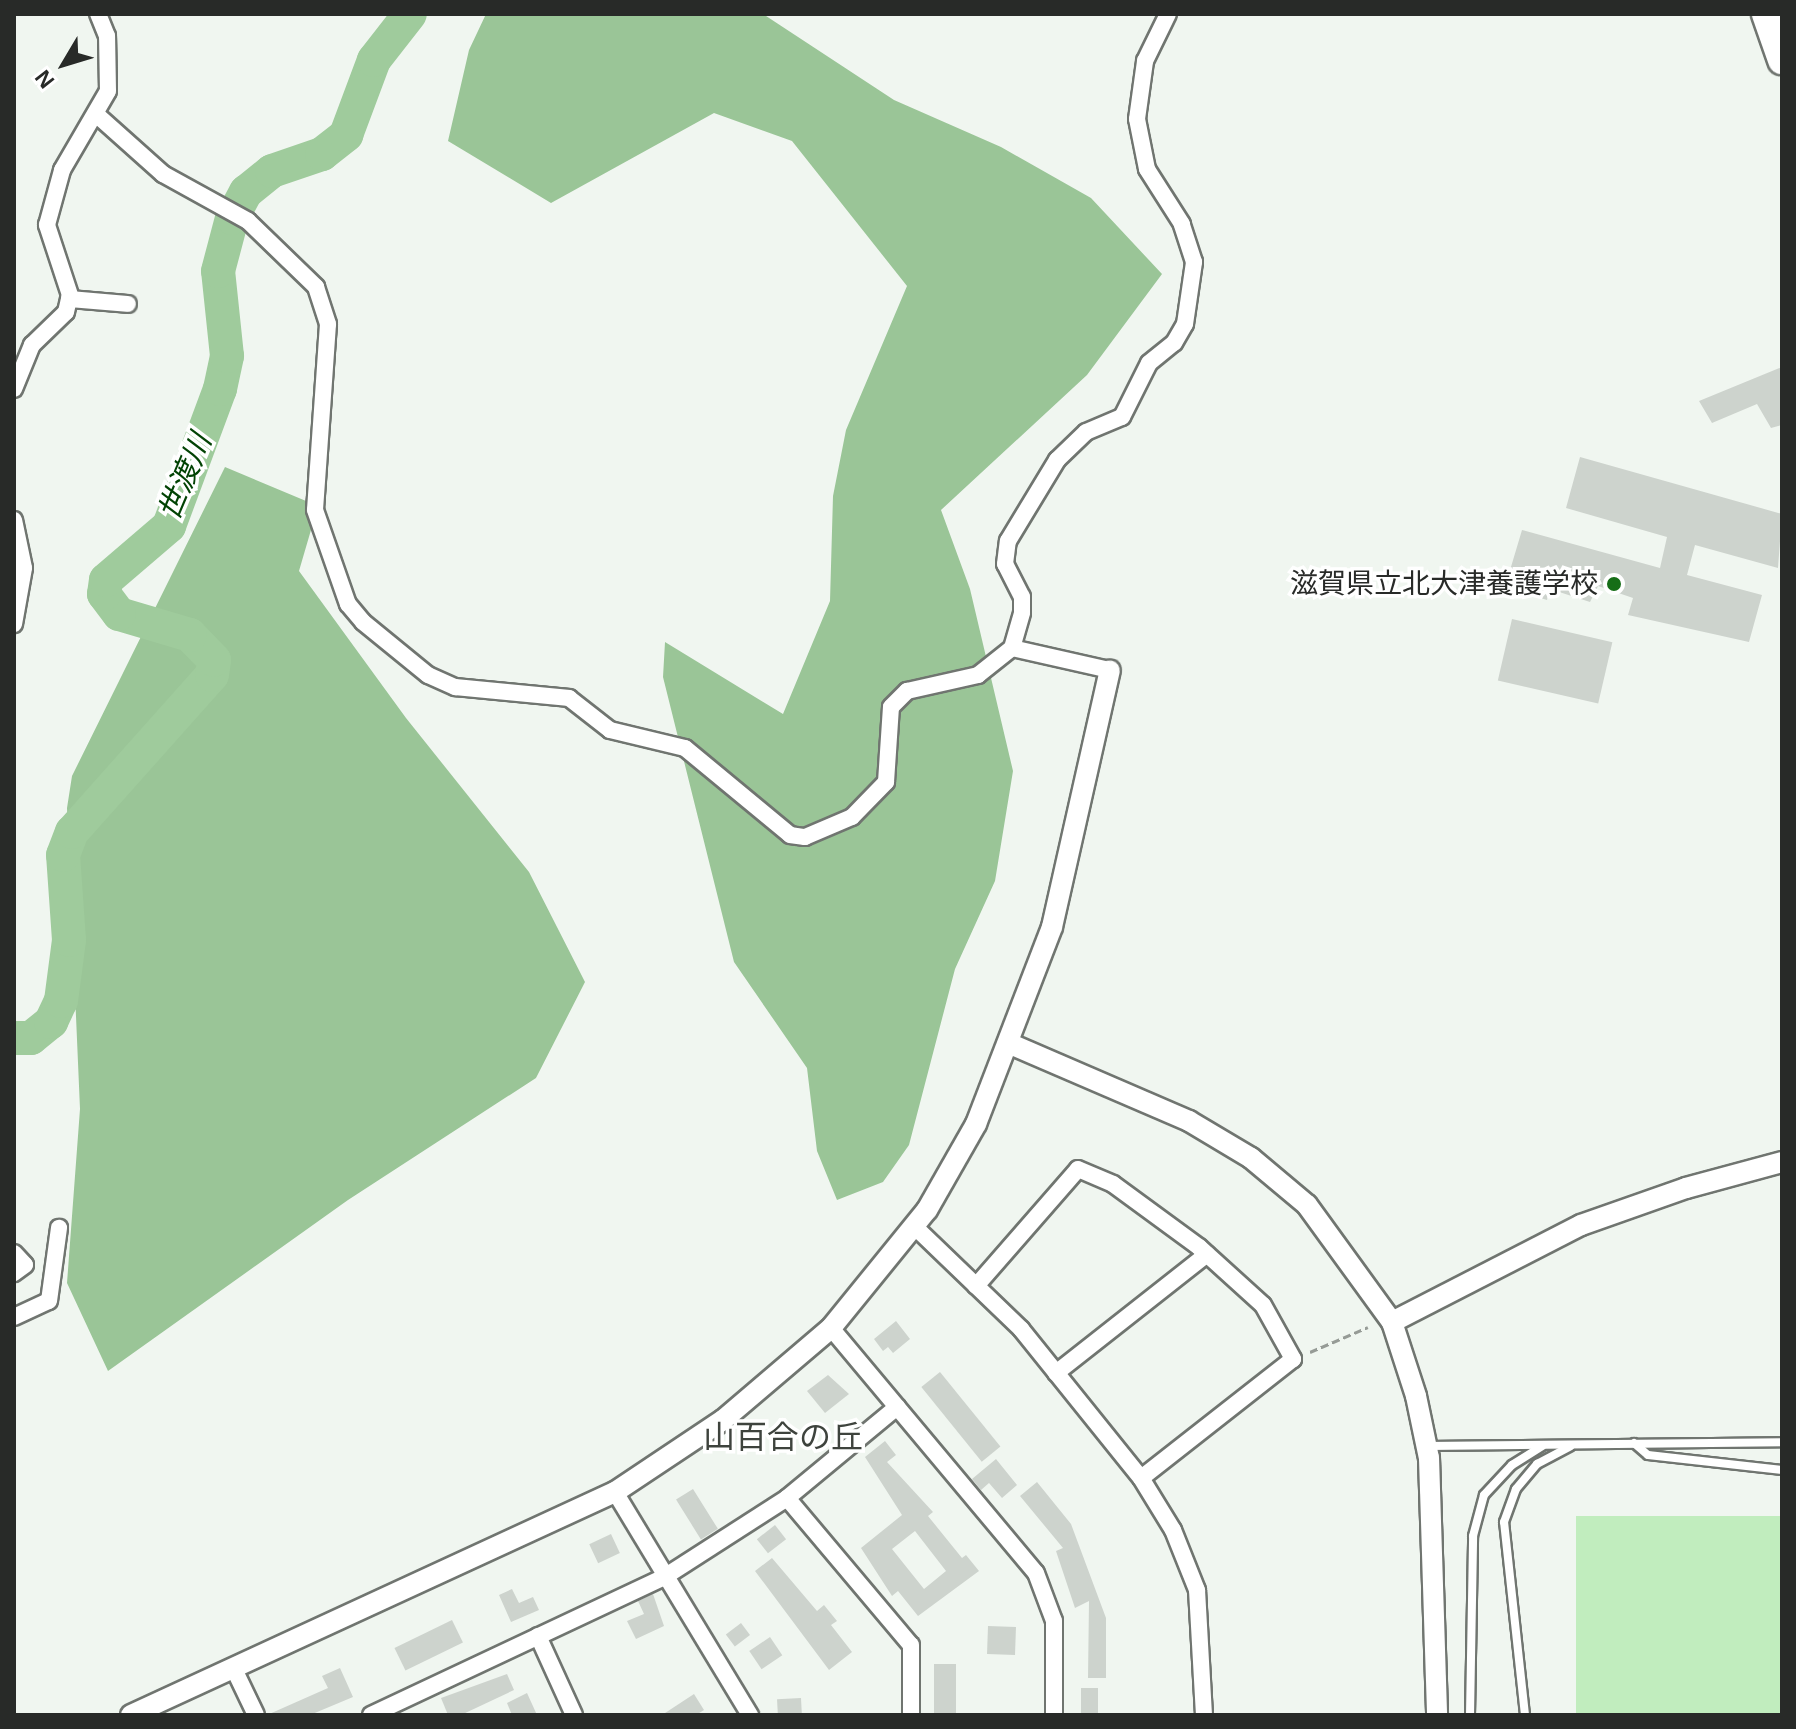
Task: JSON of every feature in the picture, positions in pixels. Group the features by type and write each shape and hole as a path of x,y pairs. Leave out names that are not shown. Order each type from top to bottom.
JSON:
{"highway":[{"path":"1766,14 1782,60"}],"street":[{"path":"14,389 32,345 66,312 69,299 67,273 47,225 62,170 97,115 108,91 107,36 98,14"},
{"path":"97,115 163,174 248,221 316,287 328,324 315,510 348,604 428,675 485,694 569,698 610,730 685,748 790,835 805,837 852,817 886,782 891,707 907,691 978,675 1012,648 1022,612 1022,597 1005,564 1008,541 1057,460 1086,432 1122,417 1132,404 1149,363 1174,343 1185,324 1192,295 1194,262 1182,224 1147,169 1137,119 1145,61 1168,14"},
{"path":"69,299 128,304"},
{"path":"14,520 24,568 14,624"},
{"path":"131,1715 615,1492 723,1420 831,1328 914,1226 976,1124 1052,927 1110,670 1012,648"},
{"path":"1008,1043 1189,1121 1251,1158 1307,1205 1392,1322 1426,1446 1437,1715"},
{"path":"1392,1322 1581,1225 1686,1188 1782,1162"},
{"path":"976,1286 1078,1169 1113,1184 1207,1254 1263,1305 1293,1359 1141,1478"},
{"path":"914,1226 976,1286 1056,1373 1141,1478 1173,1530 1197,1590 1204,1638 1204,1715"},
{"path":"14,1317 49,1301 59,1228"},
{"path":"14,1253 25,1265 14,1273"},
{"path":"1056,1373 1207,1254"},
{"path":"831,1328 1036,1573 1054,1621 1054,1715"},
{"path":"371,1715 666,1576 787,1498 897,1407"},
{"path":"615,1492 750,1715"},
{"path":"787,1498 911,1645 911,1715"},
{"path":"538,1636 574,1715"},
{"path":"233,1667 256,1715"},
{"path":"408,1698 416,1715"}],"lane":[{"path":"1426,1446 1782,1442"},
{"path":"1634,1443 1648,1455 1782,1470"},
{"path":"1470,1715 1473,1536 1484,1495 1512,1465 1546,1444"},
{"path":"1525,1715 1504,1522 1516,1489 1537,1464 1575,1444"}],"path":[{"path":"1293,1359 1368,1327"}],"green space":[{"path":"486,14 763,14 894,100 1001,147 1091,198 1162,274 1087,375 941,510 970,589 1013,771 995,881 955,969 909,1145 883,1182 837,1200 817,1151 807,1068 734,962 663,677 665,642 783,714 830,601 833,496 846,430 907,286 792,141 714,113 551,203 448,141 469,50"},
{"path":"225,467 318,506 299,571 406,718 529,872 585,982 536,1078 348,1200 108,1371 67,1283 80,1109 67,808 72,776"},
{"path":"1576,1516 1782,1516 1782,1715 1576,1715"}],"building":[{"path":"1782,367 1782,425 1771,428 1757,404 1712,423 1699,401"},
{"path":"1580,457 1782,514 1778,568 1695,545 1687,575 1762,595 1749,642 1628,615 1633,598 1598,586 1590,602 1550,589 1547,600 1505,587 1522,530 1660,568 1667,537 1566,508"},
{"path":"1512,619 1612,642 1598,704 1498,680"},
{"path":"896,1321 910,1339 893,1353 888,1347 883,1351 874,1339"},
{"path":"940,1372 1000,1447 982,1462 921,1387"},
{"path":"828,1375 849,1394 825,1413 807,1391"},
{"path":"885,1441 896,1455 887,1462 933,1512 928,1516 962,1558 966,1555 979,1571 918,1616 898,1591 892,1596 861,1548 902,1515 865,1457","holes":["915,1531 946,1571 924,1589 892,1549"]},
{"path":"996,1459 1017,1485 1002,1498 989,1483 981,1490 972,1479"},
{"path":"1037,1482 1071,1524 1106,1618 1106,1678 1088,1678 1089,1601 1075,1608 1056,1551 1063,1548 1020,1496"},
{"path":"693,1489 718,1529 701,1539 676,1500"},
{"path":"775,1525 786,1539 768,1553 757,1539"},
{"path":"611,1534 620,1553 598,1563 589,1544"},
{"path":"772,1558 817,1611 824,1605 837,1621 831,1625 852,1652 829,1670 755,1571"},
{"path":"512,1589 519,1603 533,1597 539,1610 511,1622 499,1595"},
{"path":"653,1594 664,1626 636,1639 627,1621 644,1614 638,1601"},
{"path":"452,1620 463,1642 405,1671 394,1648"},
{"path":"741,1623 750,1635 735,1646 726,1634"},
{"path":"988,1626 1016,1627 1015,1655 987,1654"},
{"path":"770,1637 782,1655 762,1669 749,1651"},
{"path":"934,1664 956,1664 956,1715 934,1715"},
{"path":"340,1668 353,1697 310,1715 267,1715 328,1688 322,1676"},
{"path":"507,1674 514,1690 461,1715 448,1715 441,1698"},
{"path":"1081,1688 1098,1688 1098,1713 1081,1713"},
{"path":"527,1693 537,1715 512,1715 507,1703"},
{"path":"694,1694 704,1710 696,1715 662,1715"},
{"path":"801,1698 802,1715 778,1715 777,1699"}],"waterway":[{"name":"世渡川","path":"14,1038 31,1038 51,1022 61,1001 69,940 63,855 72,832 212,675 214,660 190,635 119,614 104,594 106,580 169,526 220,389 227,356 218,271 232,218 246,192 272,171 322,154 346,135 374,60 410,14"}],"place":[{"name":"滋賀県立北大津養護学校","path":"1614,584"}],"district":[{"name":"山百合の丘","path":"783,1437"}]}
